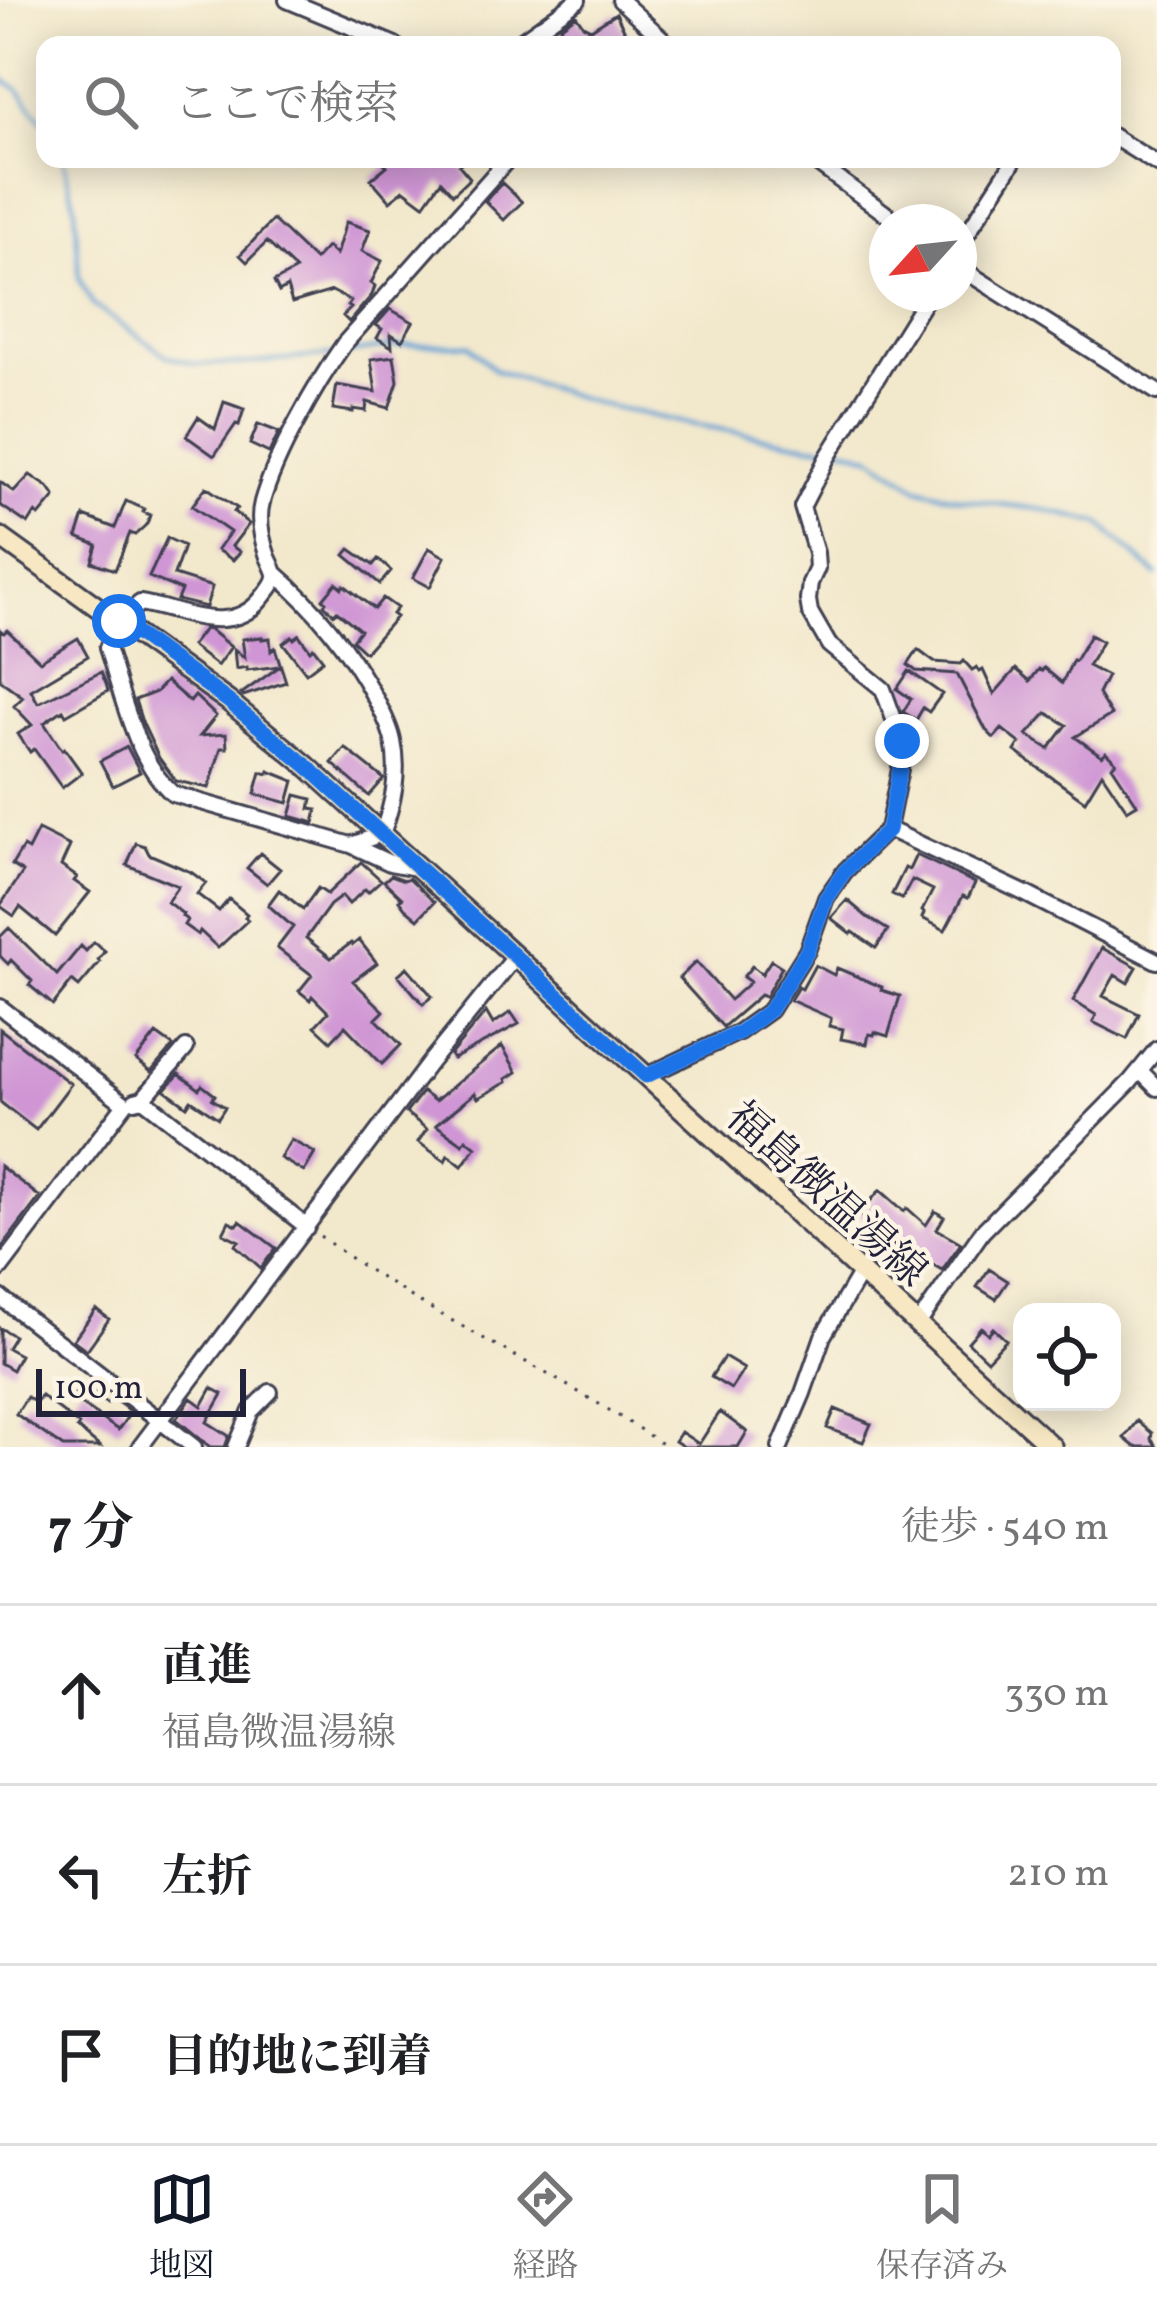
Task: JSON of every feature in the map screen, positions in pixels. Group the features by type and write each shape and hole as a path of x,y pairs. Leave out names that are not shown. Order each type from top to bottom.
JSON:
{"main road":[{"name":"福島微温湯線","path":"0,537 228,701 307,766 1052,1447"}],"street":[{"path":"287,0 373,36"},
{"path":"528,36 578,0"},
{"path":"620,0 659,36"},
{"path":"1121,142 1157,164"},
{"path":"422,869 173,794 148,761 107,648 119,621 140,602 206,621 246,613 264,596 275,573 263,540 262,500 327,368 500,168"},
{"path":"823,168 872,204"},
{"path":"977,218 1009,168"},
{"path":"977,278 1157,392"},
{"path":"646,1076 740,1032 770,1010 807,951 826,898 845,871 888,830 902,741 883,689 829,645 810,612 816,554 802,507 918,312"},
{"path":"275,573 310,603 336,635 383,713 393,739 396,764 391,809 382,834 351,845"},
{"path":"888,830 1024,892 1157,961"},
{"path":"140,1447 430,1062 515,957"},
{"path":"0,1007 124,1105"},
{"path":"0,1269 124,1105 143,1099 186,1048"},
{"path":"918,1324 991,1222 1157,1048"},
{"path":"1140,1071 1157,1088"},
{"path":"143,1099 307,1227"},
{"path":"780,1447 823,1336 861,1272"},
{"path":"0,1297 194,1447"},
{"path":"236,1447 251,1411 270,1392"}],"path":[{"path":"307,1227 362,1268 569,1384 666,1447"}],"building":[{"path":"616,13 626,34 560,36 560,27 576,15 591,29"},
{"path":"385,168 462,168 470,178 453,194 441,181 424,205 404,190 390,201 371,179"},
{"path":"502,183 522,202 504,220 485,201"},
{"path":"273,220 315,260 327,247 336,255 346,222 370,230 362,251 382,261 371,283 375,286 372,295 349,322 343,316 351,301 332,291 292,303 287,287 279,292 274,282 296,270 267,242 247,262 240,255"},
{"path":"390,309 413,322 402,341 391,334 392,347 377,338 382,329 376,325"},
{"path":"394,356 398,381 389,408 367,402 366,411 333,409 337,385 376,392 371,359"},
{"path":"224,402 244,409 239,425 214,456 186,436 198,417 215,429"},
{"path":"258,424 279,432 269,453 250,444"},
{"path":"30,475 55,497 28,524 0,505 0,482 14,492"},
{"path":"206,487 237,508 234,512 249,524 232,546 240,552 233,560 217,550 230,532 192,506"},
{"path":"126,501 150,515 135,535 130,533 115,570 92,562 97,545 77,537 84,516 115,528"},
{"path":"167,538 184,546 174,575 212,587 206,607 177,600 181,590 149,577"},
{"path":"429,548 445,557 430,587 413,578"},
{"path":"350,549 373,565 378,559 391,571 380,584 345,555"},
{"path":"336,583 374,609 383,598 397,608 392,614 396,617 365,652 352,640 360,630 324,605 323,599"},
{"path":"204,629 231,647 217,666 191,646"},
{"path":"0,630 7,630 40,661 78,638 88,656 31,690 38,703 101,672 106,684 108,691 44,723 82,773 62,788 18,734 32,725 14,706 23,697 0,680"},
{"path":"299,635 323,660 306,673 283,643"},
{"path":"1090,635 1102,642 1088,666 1107,676 1098,694 1111,715 1075,737 1116,762 1112,766 1137,804 1127,810 1102,773 1085,801 1015,751 1020,743 1002,729 994,738 957,674 916,671 908,665 918,650 934,662 964,661 972,670 983,670 994,694 1016,669 1030,681 1044,668 1062,683","holes":["1047,713 1067,725 1049,749 1027,735"]},
{"path":"270,638 286,682 243,696 280,666 236,669 234,649 245,658 242,639"},
{"path":"909,671 942,694 916,720 903,712 911,699 897,689"},
{"path":"166,681 190,702 195,696 216,716 200,736 226,734 227,748 221,748 209,788 176,781 142,722 135,700 156,692"},
{"path":"127,747 140,772 113,786 100,761"},
{"path":"345,748 384,779 369,796 332,763"},
{"path":"261,772 294,781 288,803 255,794"},
{"path":"296,795 312,799 310,809 317,810 314,823 290,816"},
{"path":"38,830 70,846 61,866 90,892 55,936 20,907 14,916 0,906 23,872 12,865 23,847 28,850"},
{"path":"136,843 206,883 197,894 219,911 229,899 248,920 218,948 200,931 198,935 167,902 178,886 127,865"},
{"path":"260,853 280,869 267,884 247,868"},
{"path":"916,855 975,883 945,930 922,918 933,890 912,880 902,899 892,894"},
{"path":"361,862 381,880 349,904 342,896 330,905 306,938 331,958 359,940 377,963 353,981 384,1011 376,1019 401,1045 382,1064 345,1026 331,1041 315,1026 328,1012 299,991 312,975 277,948 293,927 268,905 279,890 303,909 318,888 327,894"},
{"path":"391,875 409,878 434,902 418,919 384,881"},
{"path":"847,900 888,930 876,948 831,918"},
{"path":"9,928 57,975 81,946 86,951 94,942 105,951 79,987 72,981 53,1005 29,985 32,981 11,960 8,964 0,956 0,937"},
{"path":"1102,948 1137,967 1128,983 1115,975 1103,996 1139,1014 1127,1039 1093,1022 1096,1015 1073,1001"},
{"path":"771,960 782,967 765,997 760,995 723,1027 679,978 696,962 730,1000 750,982 743,977 752,966 762,974"},
{"path":"815,965 834,975 837,968 900,996 888,1036 869,1034 867,1044 841,1039 843,1029 829,1026 831,1018 790,1000"},
{"path":"407,967 432,996 423,1004 398,975"},
{"path":"486,1012 493,1024 511,1012 519,1024 453,1059 450,1055"},
{"path":"0,1029 71,1084 36,1130 0,1102"},
{"path":"156,1034 173,1046 151,1072 136,1060"},
{"path":"502,1046 517,1072 478,1098 475,1093 436,1125 463,1144 466,1139 476,1147 462,1166 448,1155 445,1161 418,1142 427,1129 406,1113 422,1092 435,1101"},
{"path":"179,1074 215,1095 212,1099 225,1107 218,1118 191,1100 187,1106 165,1090"},
{"path":"291,1140 315,1153 304,1172 280,1158"},
{"path":"0,1166 40,1197 0,1250"},
{"path":"880,1190 926,1225 935,1211 944,1217 937,1229 961,1243 942,1270 918,1256 915,1264 859,1214"},
{"path":"229,1221 237,1225 240,1221 276,1248 261,1268 235,1245 239,1241 223,1233"},
{"path":"989,1269 1008,1281 996,1299 977,1287"},
{"path":"96,1309 109,1319 87,1350 73,1340"},
{"path":"981,1327 988,1334 993,1328 1006,1340 987,1360 968,1342"},
{"path":"0,1328 14,1336 7,1348 20,1355 12,1370 0,1363"},
{"path":"724,1357 744,1369 731,1389 711,1377"},
{"path":"82,1385 107,1404 112,1398 131,1412 118,1430 72,1398"},
{"path":"212,1388 223,1394 207,1422 229,1436 225,1447 210,1447 176,1419 191,1398 202,1406"},
{"path":"41,1396 100,1447 63,1447 16,1414 27,1397 36,1403"},
{"path":"835,1409 871,1424 863,1442 827,1428"},
{"path":"720,1412 747,1432 738,1447 684,1447 675,1441 681,1432 699,1444"},
{"path":"1137,1421 1152,1433 1157,1447 1135,1447 1124,1438"}],"waterway":[{"path":"0,77 19,90 36,112"},
{"path":"65,168 75,206 79,278 93,305 167,356 195,364 330,355"},
{"path":"341,354 407,345 469,345 495,370 595,403 685,423 846,448 873,457 918,488 1099,523 1157,575"}],"route":[{"path":"119,621 307,766 646,1076 740,1032 770,1010 807,951 826,898 845,871 888,830 902,741"}]}
